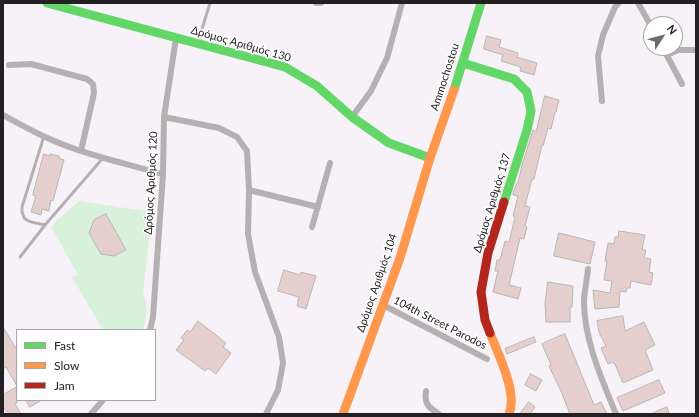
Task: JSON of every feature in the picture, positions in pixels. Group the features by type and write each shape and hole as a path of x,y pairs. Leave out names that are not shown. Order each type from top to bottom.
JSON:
{"street":[{"name":"Δρόμος Αριθμός 130","path":"47,3 285,67 317,86 352,118 390,143 430,158"},
{"path":"316,3 321,3"},
{"path":"352,118 372,91 387,58 402,3"},
{"name":"Ammochostou","path":"430,158 457,84 481,3"},
{"path":"602,101 598,56 603,35 615,7 619,3"},
{"path":"638,3 645,16"},
{"name":"Δρόμος Αριθμός 120","path":"150,329 153,317 163,174 164,117 176,38"},
{"path":"683,50 696,50"},
{"path":"668,56 682,84"},
{"name":"Δρόμος Αριθμός 137","path":"463,63 514,78 527,92 531,111 528,130 488,253 481,292 485,320 511,392 511,409 508,414"},
{"path":"9,65 31,64 87,79 93,84 94,93 81,150"},
{"path":"3,115 44,136 81,150 103,158 163,174"},
{"path":"164,117 219,128 237,137 246,151 248,234 255,272 279,337 283,362 278,390 266,414"},
{"name":"Δρόμος Αριθμός 104","path":"343,414 400,258 430,158"},
{"path":"312,227 330,163"},
{"path":"248,190 318,207"},
{"path":"588,269 584,300 586,329 600,376 616,414"},
{"name":"104th Street Parodos","path":"383,305 487,359"},
{"path":"426,390 425,400 429,408 439,414"},
{"path":"91,414 102,401"}],"lane":[{"path":"198,44 210,3"},
{"path":"44,136 22,206 22,213 27,221 45,225"},
{"path":"20,257 45,225 103,158"}],"green space":[{"path":"79,201 152,212 143,295 146,303 146,317 143,329 102,329 72,277 78,275 52,228 54,223"}],"building":[{"path":"487,36 501,40 499,47 518,53 517,57 537,63 534,75 520,71 521,67 501,61 503,55 484,49"},
{"path":"545,96 559,100 551,129 548,128 543,146 542,145 534,179 532,179 525,206 530,207 525,226 527,227 524,239 520,238 509,285 521,288 518,299 493,292 498,271 495,271 497,260 500,260 505,241 509,242 518,196 513,195 513,193 518,183 533,130 536,131"},
{"path":"44,154 59,156 59,158 64,160 49,211 42,209 41,215 31,212 36,196 33,195"},
{"path":"106,214 126,250 114,256 101,254 89,233 94,220"},
{"path":"619,231 645,235 642,250 646,250 644,258 651,259 649,272 653,273 651,285 631,281 630,288 627,288 626,292 620,291 619,307 595,309 593,290 610,293 612,281 604,280 607,261 605,261 608,243 614,244 615,237 618,237"},
{"path":"559,233 595,242 590,264 554,256"},
{"path":"284,270 300,275 301,272 316,276 306,309 297,306 299,297 278,291"},
{"path":"548,282 573,286 572,307 570,307 570,322 546,322 545,304"},
{"path":"623,316 625,331 644,322 655,345 645,350 653,370 623,383 615,364 613,362 608,364 601,348 606,346 599,332 597,321"},
{"path":"198,321 226,343 223,347 231,353 216,374 208,368 205,371 176,350 184,340 181,338 187,330 190,332"},
{"path":"3,327 16,348 16,384 6,367 3,369"},
{"path":"565,334 594,405 601,402 607,414 570,414 549,366 551,365 542,344"},
{"path":"534,337 536,342 507,354 505,349"},
{"path":"531,374 542,380 536,391 525,385"},
{"path":"659,380 665,393 623,411 617,398"},
{"path":"16,388 17,403 15,404 21,414 8,414 3,406 3,395"},
{"path":"27,401 40,401 30,407"},
{"path":"529,402 535,407 530,414 520,414"},
{"path":"667,407 669,414 651,414"}],"traffic: fast":[{"path":"47,3 285,67 317,86 352,117 389,143 430,158"},
{"path":"454,90 481,3"},
{"path":"463,63 514,79 527,92 531,111 527,130 504,202"}],"traffic: slow":[{"path":"343,414 400,258 430,158 454,90"},
{"path":"490,333 502,362 509,385 511,395 509,414"}],"traffic: jam":[{"path":"490,333 485,320 481,292 488,253 504,202"}]}
